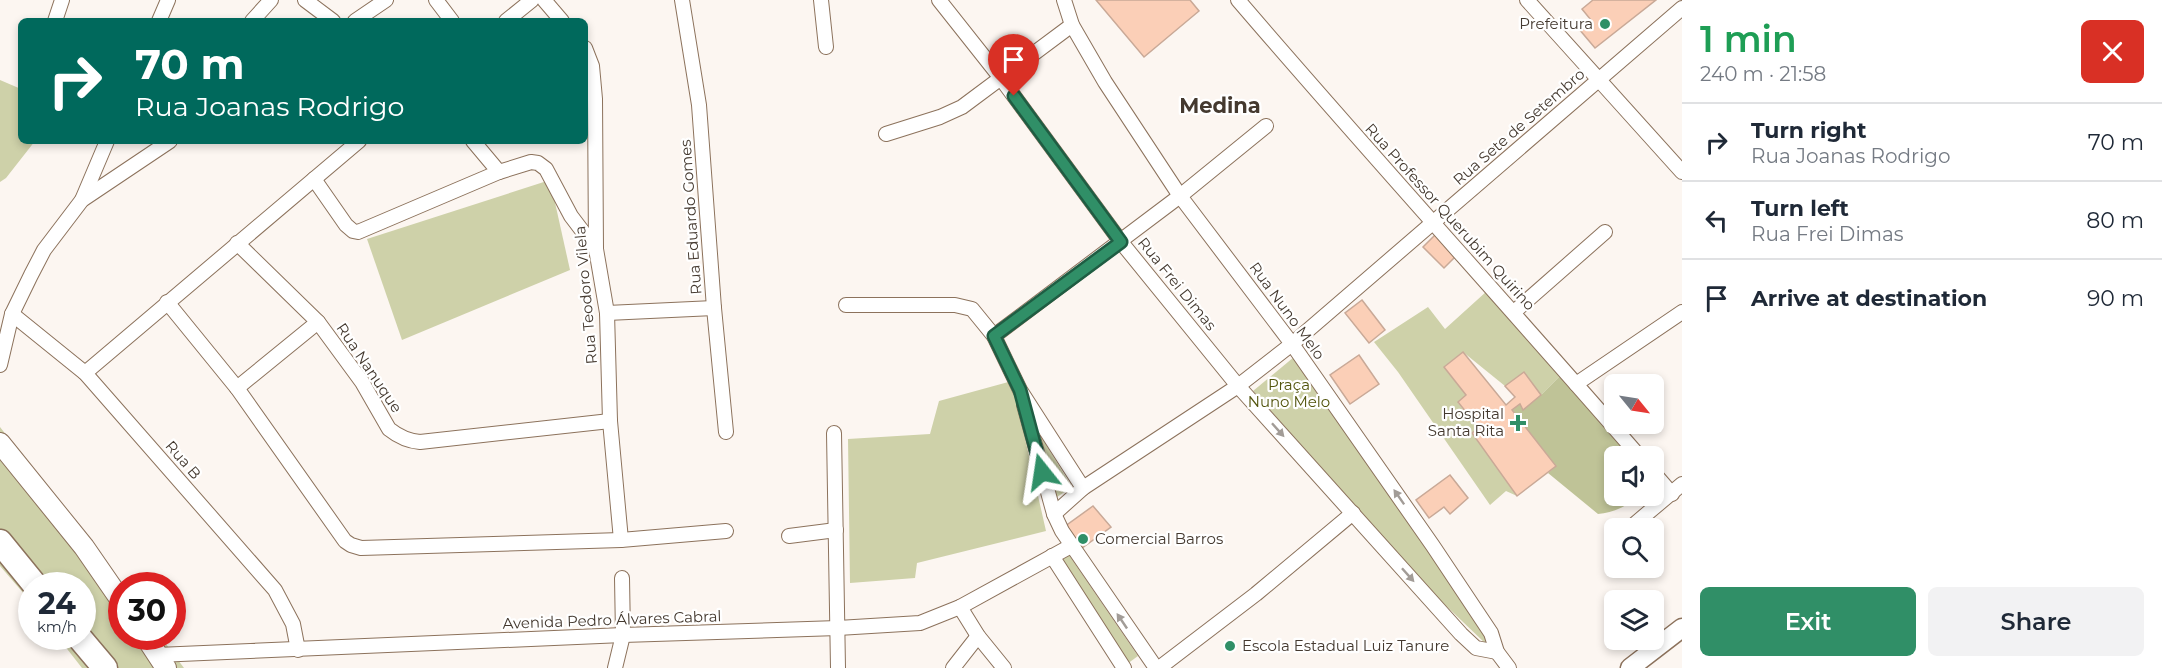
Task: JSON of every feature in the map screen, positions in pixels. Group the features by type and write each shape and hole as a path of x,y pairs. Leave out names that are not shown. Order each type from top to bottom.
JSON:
{"highway":[{"path":"0,542 24,572"},
{"path":"90,650 105,668"}],"main road":[{"path":"0,443 84,547 108,582"}],"street":[{"path":"56,18 62,0"},
{"path":"160,18 168,0"},
{"path":"255,18 271,0"},
{"path":"305,0 329,18"},
{"path":"366,18 386,0"},
{"path":"436,0 450,18"},
{"path":"510,18 532,0"},
{"path":"544,0 559,18"},
{"name":"Rua Eduardo Gomes","path":"682,0 699,105 726,432"},
{"path":"821,0 826,47"},
{"name":"Rua Frei Dimas","path":"939,0 1000,77 1121,242 1238,386"},
{"name":"Rua Nuno Melo","path":"1064,0 1072,25 1105,82 1180,196 1292,344 1491,633 1497,652 1509,668"},
{"name":"Rua Professor Querubim Quirino","path":"1238,0 1358,140 1434,222 1630,446"},
{"path":"1527,0 1682,172"},
{"name":"Rua Sete de Setembro","path":"1054,514 1083,488 1238,386 1292,344 1682,8"},
{"path":"886,134 940,117 962,107 1072,25"},
{"name":"Rua Teodoro Vilela","path":"588,56 592,66 595,99 596,249 607,313 610,421 621,540"},
{"path":"994,336 1121,242 1266,126"},
{"path":"0,365 12,314 44,250 82,200 106,144"},
{"path":"142,159 151,144"},
{"path":"82,200 165,144"},
{"path":"86,373 355,144"},
{"path":"476,144 499,172"},
{"path":"314,179 346,225 358,232 499,172 531,162 538,163 546,169 571,216 596,249"},
{"path":"1514,312 1605,232"},
{"name":"Rua Nanuque","path":"237,243 318,322 362,382 389,429 396,435 409,441 420,442 610,421"},
{"path":"167,302 237,388 345,541 351,546 361,548 621,540 726,531"},
{"path":"846,305 964,306 972,309 994,336 1020,390 1083,488"},
{"path":"607,313 714,308"},
{"path":"1576,384 1682,312"},
{"name":"Rua B","path":"12,314 86,373 275,590 293,624 298,650"},
{"path":"237,388 318,322"},
{"path":"1238,386 1461,634 1476,648 1497,652"},
{"path":"1020,390 1054,514 1071,546 1145,655 1158,668 1256,594 1353,513"},
{"path":"834,433 838,668"},
{"path":"1642,518 1677,489 1664,480"},
{"path":"789,536 836,530"},
{"name":"Avenida Pedro Álvares Cabral","path":"161,662 298,650 920,623 960,607 1071,546"},
{"path":"1052,556 1126,668 1145,655"},
{"path":"615,668 623,635 622,578"},
{"path":"960,607 978,636 1004,668"},
{"path":"1630,668 1682,628"},
{"path":"953,668 978,636"}],"green space":[{"path":"0,80 18,88 18,144 33,144 6,178 0,182"},
{"path":"550,180 570,270 402,340 367,239"},
{"path":"1487,291 1560,376 1541,395 1505,386 1463,352 1444,367 1466,395 1458,403 1479,428 1517,496 1506,491 1490,505 1398,372 1374,342 1428,307 1445,329"},
{"name":"Praça Nuno Melo","path":"1294,357 1464,597 1490,641 1487,645 1438,598 1253,391"},
{"path":"1560,376 1604,425 1604,434 1612,434 1622,446 1604,446 1604,506 1623,506 1598,514 1548,473 1556,466 1512,410 1541,395"},
{"path":"1012,381 1046,531 917,563 915,578 850,583 848,439 930,434 939,401"},
{"path":"0,427 113,572 108,572 108,650 170,650 184,668 82,668 68,650 96,650 96,572 18,572 18,587 0,566"},
{"path":"1037,430 1072,487 1054,499"},
{"path":"1069,555 1138,656 1127,664 1058,561"}],"building":[{"path":"1096,0 1190,0 1199,11 1144,57"},
{"name":"Prefeitura","path":"1593,0 1656,0 1595,48 1579,29 1591,20 1582,9"},
{"path":"1435,235 1456,256 1444,268 1423,247"},
{"path":"1362,300 1385,330 1369,343 1345,313"},
{"path":"1463,352 1506,405 1515,397 1505,386 1524,372 1541,395 1523,410 1520,404 1512,410 1556,466 1517,496 1472,433 1479,428 1458,402 1466,395 1444,367"},
{"path":"1359,355 1379,384 1350,404 1330,375"},
{"path":"1450,475 1468,498 1450,514 1444,507 1429,518 1416,500"},
{"name":"Comercial Barros","path":"1093,506 1111,527 1078,551 1064,527"}],"place":[{"name":"Prefeitura","path":"1605,24"},
{"name":"Hospital Santa Rita","path":"1518,423"},
{"name":"Comercial Barros","path":"1083,539"},
{"name":"Escola Estadual Luiz Tanure","path":"1230,646"}],"district":[{"name":"Medina","path":"1220,106"}],"route":[{"path":"1014,96 1121,242 994,336 1020,390 1042,472"}]}
